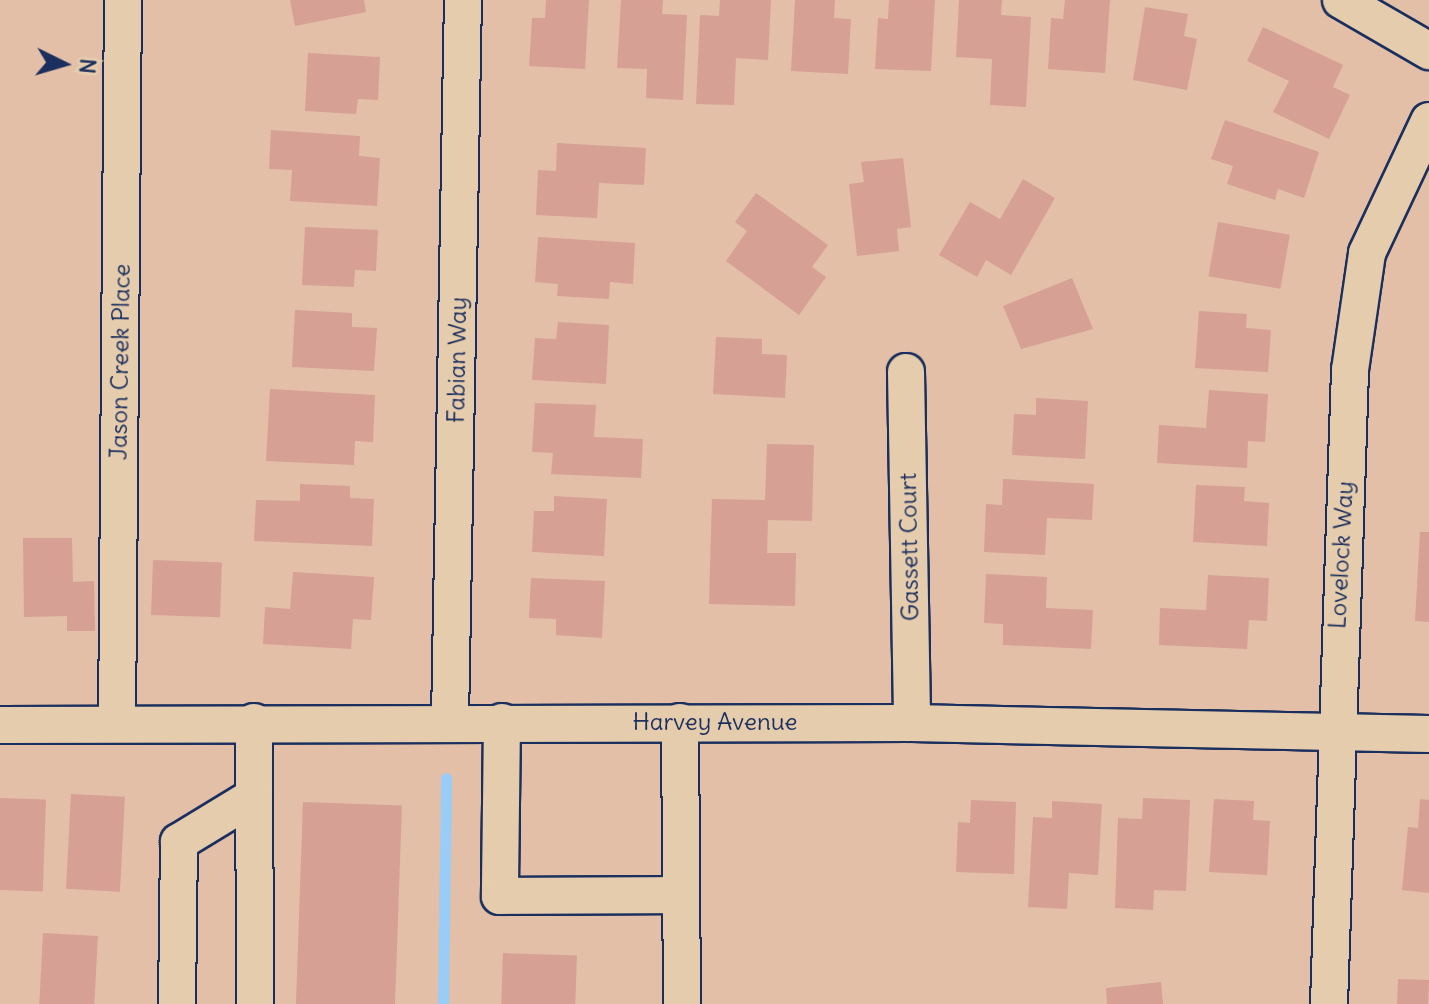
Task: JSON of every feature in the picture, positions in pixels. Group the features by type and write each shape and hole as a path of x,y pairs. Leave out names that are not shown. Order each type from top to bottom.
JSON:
{"street":[{"name":"Jason Creek Place","path":"117,724 123,0"},
{"name":"Fabian Way","path":"450,720 463,0"},
{"path":"1341,0 1429,51"},
{"name":"Lovelock Way","path":"1329,1004 1333,733 1350,370 1367,253 1429,121"},
{"name":"Gassett Court","path":"906,372 912,723"},
{"name":"Harvey Avenue","path":"0,725 450,720 912,723 1429,734"},
{"path":"254,722 255,1004"},
{"path":"502,722 500,896 679,895"},
{"path":"680,722 682,1004"},
{"path":"177,1004 179,842 253,797"}],"building":[{"path":"290,0 364,0 366,12 295,26"},
{"path":"546,0 589,0 585,69 529,66 532,18 545,18"},
{"path":"621,0 663,0 662,14 687,15 683,100 646,98 647,69 617,68"},
{"path":"720,0 771,0 768,60 736,58 734,105 696,104 700,15 719,16"},
{"path":"795,0 835,0 834,18 851,19 848,74 791,71"},
{"path":"889,0 935,0 931,71 875,69 878,18 888,19"},
{"path":"959,0 1002,0 1001,15 1031,17 1026,107 990,105 992,59 956,57"},
{"path":"1065,0 1110,0 1105,73 1048,69 1051,18 1063,19"},
{"path":"1145,7 1188,14 1184,36 1197,39 1187,90 1133,80"},
{"path":"1263,27 1343,65 1333,87 1350,95 1329,139 1273,112 1289,81 1247,61"},
{"path":"308,53 380,57 378,100 358,99 356,114 305,111"},
{"path":"1225,120 1319,152 1304,198 1278,189 1275,200 1227,184 1233,166 1211,159"},
{"path":"271,130 360,136 359,156 380,158 377,206 290,201 292,170 269,169"},
{"path":"557,143 646,148 644,185 599,183 597,218 536,215 538,170 556,171"},
{"path":"903,158 911,227 897,229 899,251 857,256 849,184 864,182 861,162"},
{"path":"1023,179 1055,198 1011,275 986,260 977,277 939,255 970,202 1000,219"},
{"path":"756,193 828,245 812,267 826,277 799,315 726,261 747,231 735,222"},
{"path":"1218,222 1290,235 1280,289 1208,276"},
{"path":"305,227 378,230 376,271 355,270 354,287 302,285"},
{"path":"538,237 635,243 633,284 610,282 609,299 557,296 558,284 535,282"},
{"path":"1072,278 1093,329 1021,349 1003,306"},
{"path":"295,310 352,313 352,327 377,328 374,371 292,367"},
{"path":"1199,311 1247,314 1246,328 1271,330 1268,372 1195,368"},
{"path":"558,322 609,325 606,384 532,380 535,338 556,339"},
{"path":"716,337 762,339 762,354 787,355 785,398 713,394"},
{"path":"270,389 375,395 373,442 355,441 354,465 266,461"},
{"path":"1209,390 1268,394 1265,442 1248,441 1247,468 1157,463 1159,425 1206,428"},
{"path":"1036,398 1088,401 1085,459 1012,455 1014,414 1036,415"},
{"path":"535,403 596,405 594,437 643,439 641,478 551,474 553,453 532,452"},
{"path":"767,444 814,445 812,521 768,520 767,553 796,553 795,606 709,604 712,499 765,500"},
{"path":"1003,479 1094,484 1092,520 1047,518 1045,555 984,552 986,504 1002,505"},
{"path":"300,484 350,486 350,498 374,499 372,546 254,541 256,500 300,501"},
{"path":"1196,485 1245,487 1244,501 1269,503 1267,546 1193,542"},
{"path":"554,496 607,499 604,556 532,552 534,511 554,511"},
{"path":"1420,532 1429,532 1429,622 1415,621"},
{"path":"23,538 72,538 73,582 94,581 95,631 67,631 67,616 24,617"},
{"path":"153,560 222,562 220,617 151,615"},
{"path":"293,572 374,577 371,620 353,619 351,649 263,644 265,607 290,609"},
{"path":"986,574 1047,577 1046,608 1093,610 1091,649 1003,645 1003,624 984,623"},
{"path":"1208,575 1269,578 1267,621 1249,620 1247,649 1159,645 1160,608 1206,610"},
{"path":"531,578 605,581 602,638 556,635 556,619 529,618"},
{"path":"71,794 125,797 120,892 66,889"},
{"path":"0,798 46,800 43,892 0,890"},
{"path":"1143,798 1190,800 1186,891 1154,890 1153,910 1115,908 1118,818 1142,819"},
{"path":"1214,799 1254,801 1253,820 1270,821 1267,875 1209,872"},
{"path":"1420,799 1429,800 1429,893 1402,890 1408,827 1418,828"},
{"path":"971,800 1016,802 1014,874 956,872 958,822 970,823"},
{"path":"1052,801 1102,804 1098,875 1069,873 1067,909 1028,907 1033,817 1052,818"},
{"path":"303,802 402,805 395,1004 296,1004"},
{"path":"43,933 98,936 94,1004 39,1004"},
{"path":"503,953 577,956 575,1004 501,1004"},
{"path":"1398,979 1429,980 1428,1004 1397,1004"},
{"path":"1161,982 1163,1004 1107,1004 1106,988"}],"waterway":[{"path":"443,1004 446,778"}]}
